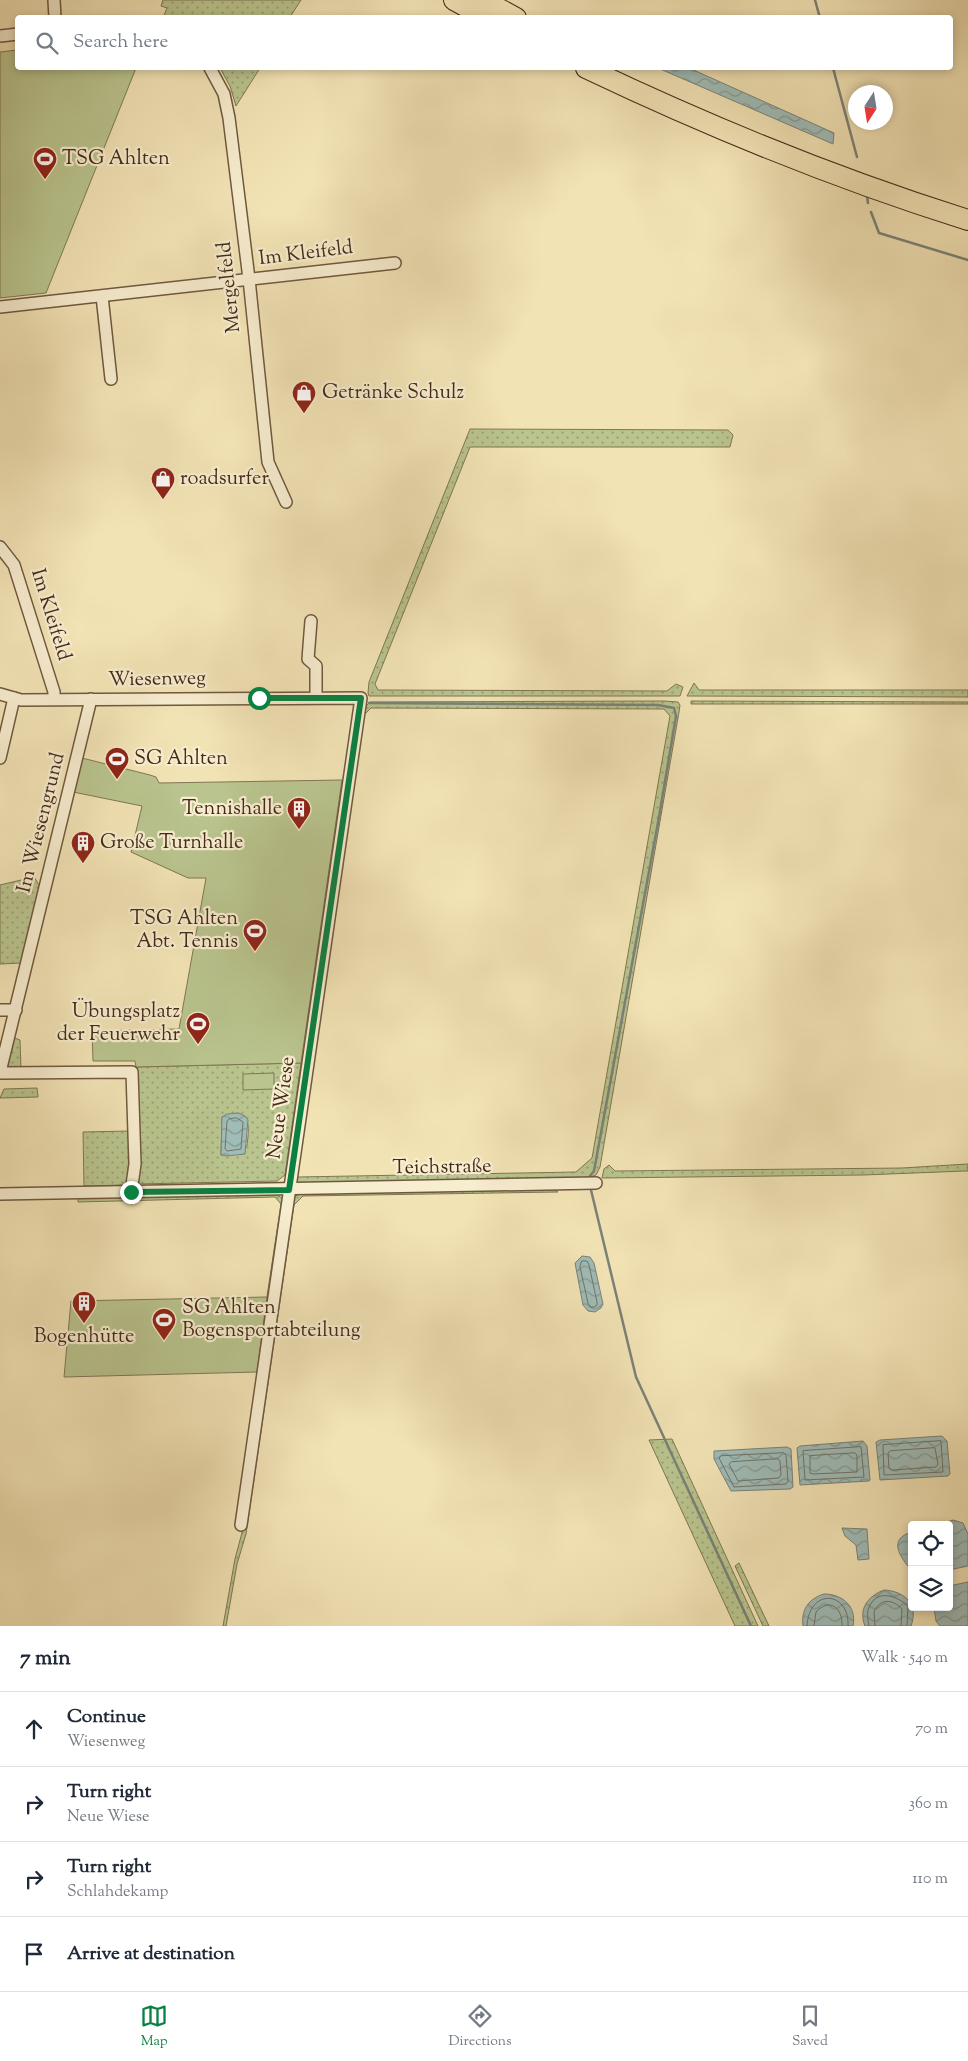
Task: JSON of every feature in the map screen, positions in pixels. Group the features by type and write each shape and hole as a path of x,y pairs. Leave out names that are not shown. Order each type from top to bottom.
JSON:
{"highway":[{"path":"454,0 482,15"},
{"path":"484,0 511,15"},
{"path":"590,70 739,137 843,177 968,220"},
{"path":"621,70 756,128 852,166 968,206"}],"street":[{"path":"54,0 55,15"},
{"path":"0,36 15,34"},
{"name":"Mergelfeld","path":"211,70 219,83 227,106 249,280 268,462 286,502"},
{"name":"Im Kleifeld","path":"0,307 395,262"},
{"path":"102,296 111,379"},
{"name":"Im Kleifeld","path":"0,547 14,565 54,692 54,700"},
{"path":"311,621 308,660 316,666 316,698"},
{"name":"Wiesenweg","path":"0,694 14,698 54,700 361,698"},
{"path":"0,758 14,698"},
{"name":"Neue Wiese","path":"241,1525 361,698"},
{"name":"Im Wiesengrund","path":"0,1072 91,699"},
{"path":"0,1010 16,1010"},
{"path":"0,1072 132,1072 135,1164 131,1192"},
{"name":"Teichstraße","path":"0,1194 596,1183"}],"green space":[{"path":"163,0 301,0 291,15 164,15 167,8 161,6"},
{"name":"TSG Ahlten","path":"15,50 15,70 135,70 46,293 0,298 0,52"},
{"path":"221,70 259,70 236,106 230,86"},
{"path":"470,429 728,430 733,435 730,447 470,447 375,684 378,690 667,691 676,684 683,687 680,696 369,696 369,682"},
{"path":"694,683 699,690 968,690 968,697 687,696"},
{"path":"664,701 678,702 680,705 600,1167 596,1175 588,1178 299,1185 295,1181 364,708 370,702","holes":["371,708 664,709 670,716 592,1158 576,1172 297,1177 363,716"]},
{"path":"691,701 968,702 968,704 691,704"},
{"name":"TSG Ahlten Abt. Tennis","path":"82,758 150,775 156,777 159,783 342,780 301,1063 136,1067 135,1061 93,1061 92,1031 179,1029 206,878 188,878 131,852 142,806 73,792"},
{"path":"34,877 41,888 22,963 0,964 0,885"},
{"path":"12,1037 20,1040 21,1070 10,1070 5,1065"},
{"path":"301,1063 285,1175 277,1181 136,1184 139,1164 136,1067","holes":["238,1113 242,1115 248,1126 247,1146 221,1155 222,1117"]},
{"path":"274,1073 274,1089 243,1090 243,1074"},
{"path":"37,1088 38,1097 0,1098 4,1089"},
{"path":"130,1131 131,1163 128,1185 84,1186 83,1132"},
{"path":"968,1164 968,1171 863,1175 602,1178 604,1169 609,1165 615,1171 902,1168"},
{"path":"552,1189 558,1192 303,1196 294,1205 246,1534 237,1564 226,1626 223,1626 235,1559 244,1525 291,1199 299,1194"},
{"path":"277,1195 285,1200 270,1303 266,1303 281,1204 275,1197 78,1202 78,1198"},
{"name":"SG Ahlten Bogensportabteilung","path":"267,1297 257,1372 64,1377 71,1301"},
{"path":"672,1439 758,1626 735,1626 649,1440"},
{"path":"739,1563 769,1626 763,1626 735,1566"}],"water":[{"path":"663,70 693,70 834,133 833,144"},
{"path":"238,1113 245,1116 248,1120 245,1154 221,1155 222,1117 227,1114"},
{"path":"582,1256 590,1257 594,1263 603,1304 595,1312 588,1311 583,1305 575,1263"},
{"path":"942,1436 947,1441 950,1474 948,1476 880,1480 876,1442 880,1440"},
{"path":"863,1441 867,1446 869,1481 800,1485 797,1448 800,1446"},
{"path":"787,1447 791,1449 793,1487 790,1489 731,1491 714,1459 714,1451"},
{"path":"953,1520 963,1523 968,1534 968,1566 953,1569 953,1521 950,1521"},
{"path":"842,1528 867,1529 869,1559 858,1560 856,1545 845,1536"},
{"path":"908,1534 908,1566 898,1549 900,1539"},
{"path":"968,1582 968,1626 940,1626 936,1621 935,1611 953,1611 953,1585"},
{"path":"884,1590 892,1591 904,1596 908,1600 908,1611 913,1612 911,1626 865,1626 863,1620 864,1609 869,1600"},
{"path":"824,1594 837,1596 847,1602 853,1613 853,1626 803,1626 803,1615 807,1606 818,1596"}],"waterway":[{"path":"815,0 819,15"},
{"path":"834,70 857,157"},
{"path":"867,196 868,203"},
{"path":"871,212 879,233 968,260"},
{"path":"369,703 658,705 674,708 676,716 659,817 594,1171 590,1176"},
{"path":"591,1190 636,1377 751,1626"}],"place":[{"name":"TSG Ahlten","path":"45,180"},
{"name":"Getränke Schulz","path":"304,414"},
{"name":"roadsurfer","path":"163,500"},
{"name":"SG Ahlten","path":"117,780"},
{"name":"Tennishalle","path":"299,830"},
{"name":"Große Turnhalle","path":"83,864"},
{"name":"TSG Ahlten Abt. Tennis","path":"255,952"},
{"name":"Übungsplatz der Feuerwehr","path":"198,1045"},
{"name":"Bogenhütte","path":"84,1324"},
{"name":"SG Ahlten Bogensportabteilung","path":"164,1341"}],"route":[{"path":"131,1192 289,1190 361,698 259,698"}]}
